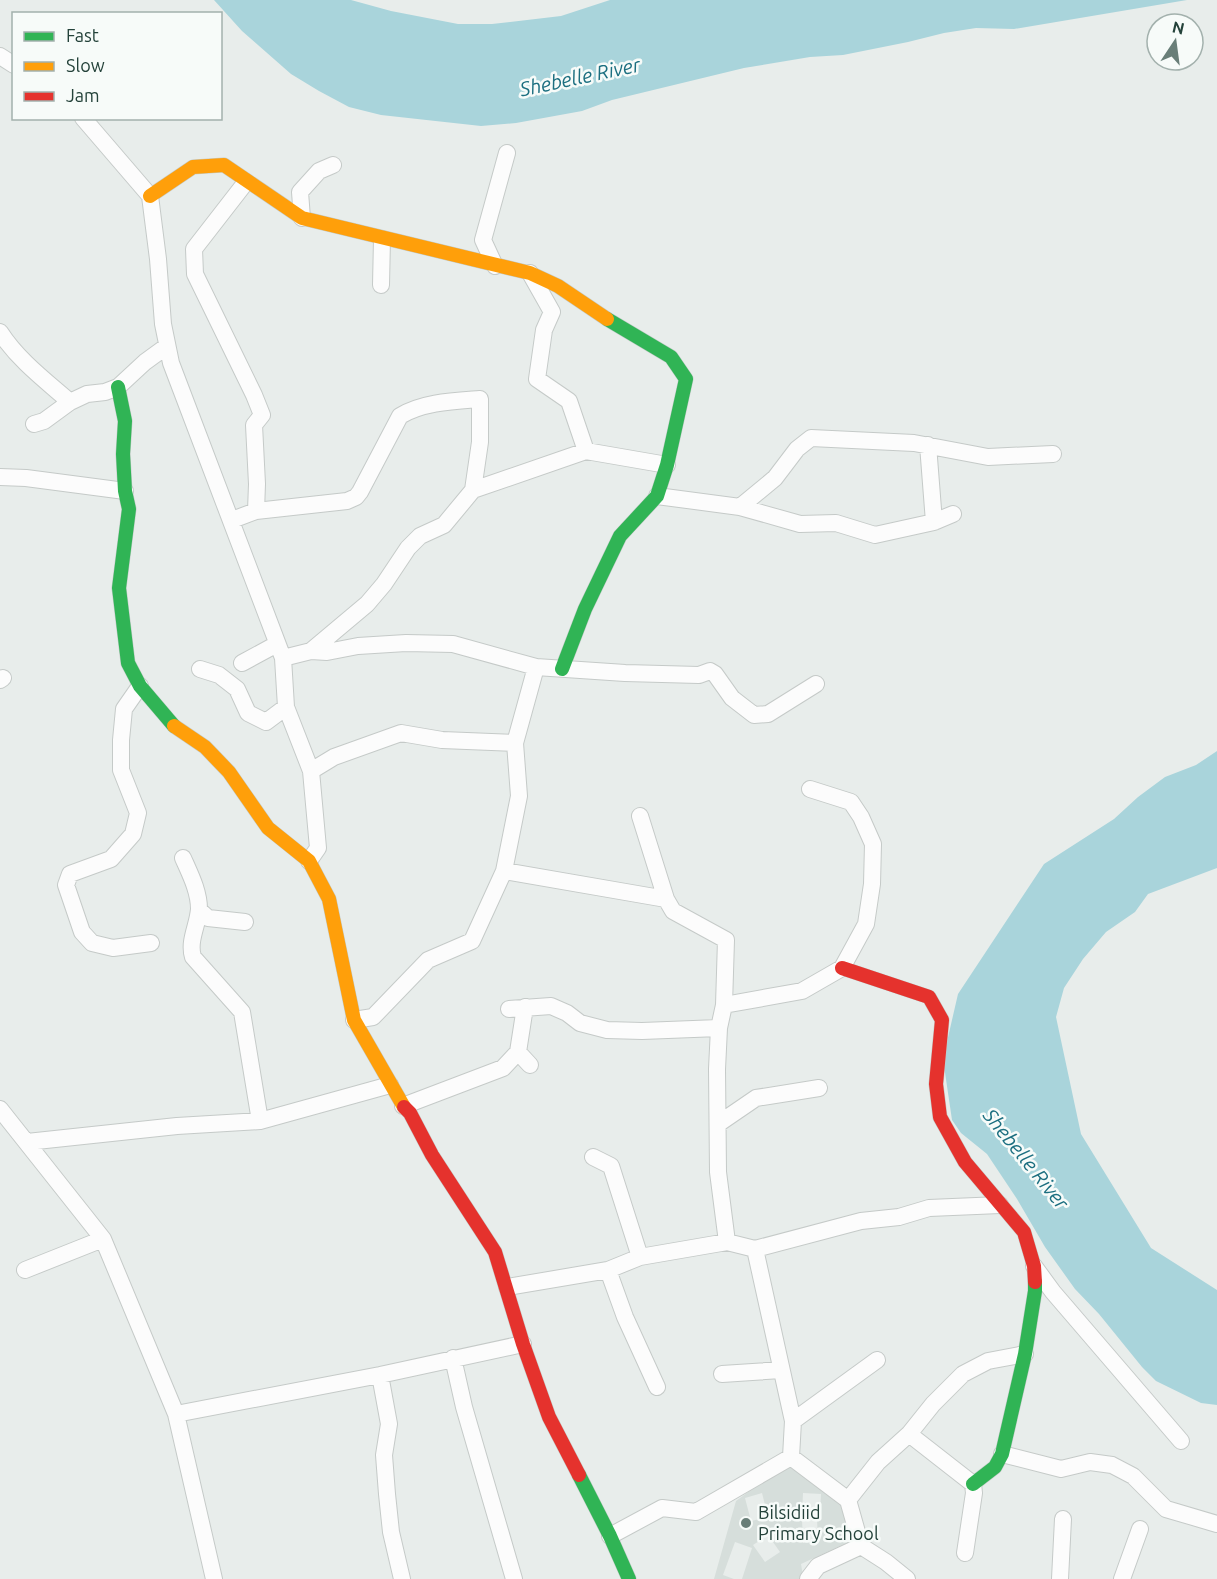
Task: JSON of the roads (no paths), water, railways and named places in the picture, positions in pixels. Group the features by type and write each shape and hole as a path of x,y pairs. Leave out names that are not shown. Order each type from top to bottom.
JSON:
{"street":[{"path":"85,120 150,196 159,259 160,297 171,363 280,651 286,707 312,771 318,848 309,861"},
{"path":"495,266 483,240 507,153"},
{"path":"150,196 193,167 224,165 302,218 530,273 558,286 613,323 671,357 686,379 667,465 657,496 620,536 585,609 562,669"},
{"path":"302,218 300,192 319,171 333,165"},
{"path":"246,182 194,249 195,274 262,415 254,425 256,511"},
{"path":"381,285 382,239"},
{"path":"530,273 552,312 544,330 537,379 569,401 586,451"},
{"path":"0,332 28,365 70,402"},
{"path":"34,424 44,421 70,402 87,394 105,392 118,387 145,362 167,346"},
{"path":"118,387 125,421 123,454 125,491 129,509 118,588 128,663 140,686 173,725 205,747 229,772 268,828 309,861 329,899 354,1020 390,1085 410,1113 432,1155 495,1252 523,1344 549,1417 610,1536 629,1579"},
{"path":"232,520 256,511 348,501 356,497 400,416 408,411 457,400 480,399 480,442 473,490"},
{"path":"740,507 774,478 797,449 811,438 914,443 988,457 1053,454"},
{"path":"928,446 934,522"},
{"path":"311,651 367,604 384,584 408,548 420,536 444,525 473,490 586,451 667,465"},
{"path":"0,477 26,478 125,491"},
{"path":"657,496 740,507 800,524 836,523 875,535 934,522 953,514"},
{"path":"242,663 280,651 327,652 358,646 406,643 453,644 536,667 699,675 710,671 715,674 732,698 754,715 768,714 816,684"},
{"path":"354,1020 373,1017 428,960 472,941 504,871 519,796 515,743 536,667"},
{"path":"200,669 219,675 237,689 248,713 266,723 286,707"},
{"path":"140,686 124,709 121,740 121,770 138,813 133,834 111,859 70,874 66,885 82,932 92,943 113,948 152,943"},
{"path":"312,771 334,757 401,733 442,740 515,743"},
{"path":"724,1005 802,992 842,968 866,924 872,884 873,844 861,817 851,802 810,789"},
{"path":"640,816 666,899 673,910 726,940 724,1005 719,1028 718,1172 727,1242"},
{"path":"183,858 193,880 199,910 190,949 193,957 242,1012 260,1121"},
{"path":"504,871 666,899"},
{"path":"199,910 208,918 245,922"},
{"path":"842,968 928,997 942,1020 936,1084 940,1117 965,1162 1024,1232 1034,1266 1035,1291 1002,1454 995,1467 974,1484"},
{"path":"202,976 223,991"},
{"path":"530,1065 518,1052 517,1008 551,1006 567,1013 580,1023 607,1030 719,1028"},
{"path":"403,1106 503,1068 518,1052"},
{"path":"27,1142 177,1126 260,1121 390,1085"},
{"path":"718,1124 756,1098 819,1089"},
{"path":"1,1110 103,1239 176,1414 214,1579"},
{"path":"592,1157 610,1166 640,1257"},
{"path":"507,1287 608,1270 640,1257 727,1242 755,1249 861,1221 899,1217 929,1208 1000,1205"},
{"path":"25,1270 103,1239"},
{"path":"755,1249 793,1421 791,1457"},
{"path":"1034,1266 1053,1292 1181,1441"},
{"path":"608,1270 625,1317 657,1387"},
{"path":"176,1414 381,1375 523,1344"},
{"path":"848,1500 878,1462 909,1434 933,1404 963,1374 988,1361 1024,1354"},
{"path":"453,1358 464,1407 514,1579"},
{"path":"793,1421 877,1360"},
{"path":"722,1374 781,1370"},
{"path":"381,1375 389,1425 384,1455 387,1494 391,1532 402,1579"},
{"path":"909,1434 974,1484"},
{"path":"1002,1454 1061,1469 1090,1462 1112,1465 1133,1476 1166,1509 1217,1524"},
{"path":"610,1536 662,1508 696,1512 791,1457"},
{"path":"791,1457 848,1500 861,1546 907,1579"},
{"path":"965,1553 974,1484"},
{"path":"1060,1579 1063,1520"},
{"path":"1122,1579 1140,1529"},
{"path":"808,1579 818,1566 861,1546"}],"water":[{"name":"Shebelle River","path":"214,0 351,0 391,11 458,24 492,24 561,16 610,0 1187,0 1014,29 976,28 843,55 810,57 744,68 612,100 582,111 516,123 481,126 381,115 349,107 291,74 242,31"},
{"name":"Shebelle River","path":"1217,751 1217,868 1148,894 1135,912 1106,932 1083,959 1064,988 1056,1017 1081,1134 1151,1248 1217,1290 1217,1405 1201,1403 1156,1381 1075,1289 1045,1247 987,1154 961,1133 952,1120 943,1059 958,994 1044,864 1114,819 1165,777 1196,765"}],"place":[{"name":"Bilsidiid Primary School","path":"746,1523"}]}
